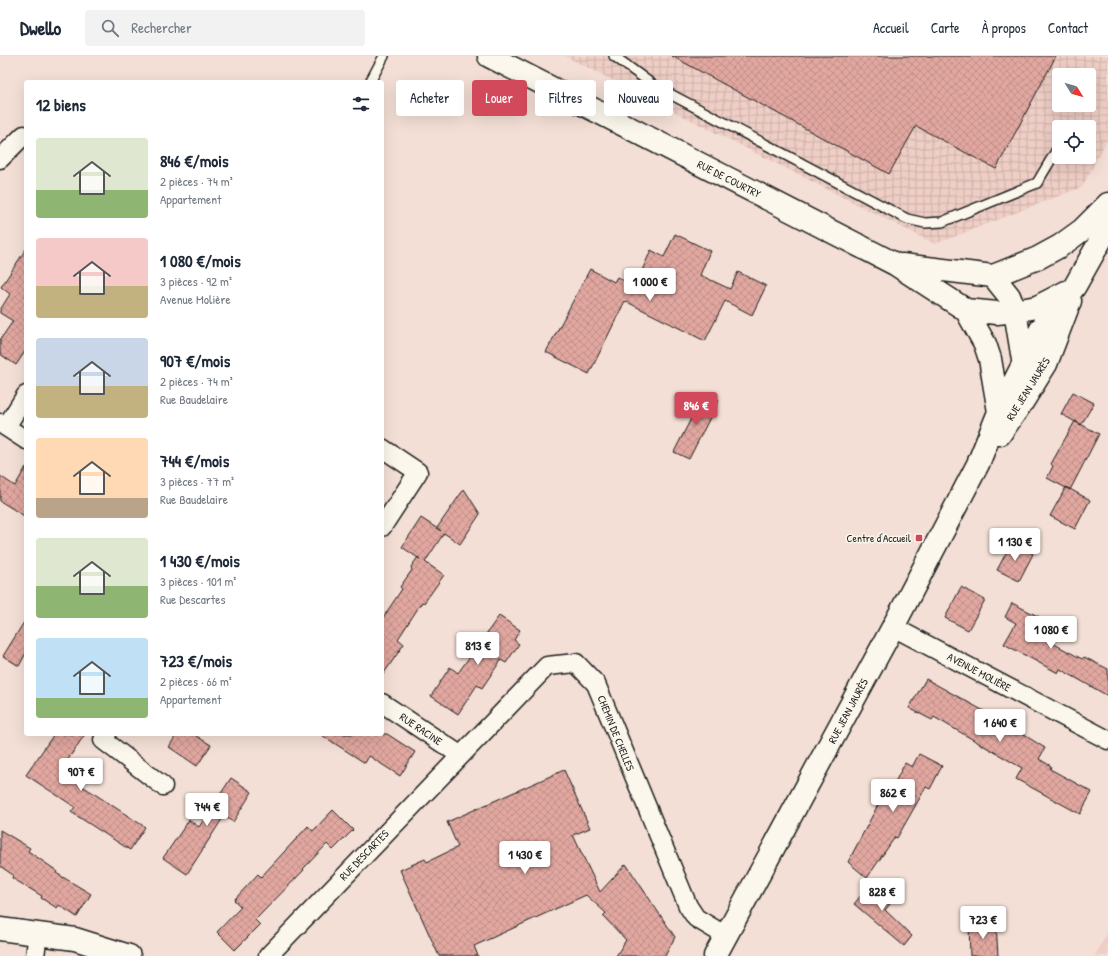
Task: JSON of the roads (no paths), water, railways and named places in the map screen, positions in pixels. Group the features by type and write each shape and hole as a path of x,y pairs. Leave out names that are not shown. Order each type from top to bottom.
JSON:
{"main road":[{"name":"RUE DE COURTRY","path":"489,56 895,264 966,310 996,313 1037,307 1075,286"},
{"path":"895,264 993,276 1038,258 1060,246 1082,230 1108,204"},
{"path":"1075,286 1108,227"},
{"path":"993,276 1009,296 1015,311 1026,383 1023,401"},
{"name":"RUE JEAN JAURÈS","path":"715,956 893,627 978,464 999,412 1041,329 1075,286"},
{"name":"RUE JEAN JAURÈS","path":"978,464 1023,401 1046,364 1075,286"},
{"name":"RUE DE COURTRY","path":"966,310 985,344 990,359 999,412"},
{"path":"0,929 75,938 129,956"}],"street":[{"path":"0,159 24,135"},
{"path":"24,398 3,425 24,439"},
{"path":"384,449 418,472 384,524"},
{"name":"AVENUE MOLIÈRE","path":"893,627 1108,740"},
{"name":"CHEMIN DE CHELLES","path":"460,755 547,666 576,663 596,684 688,906 696,918 726,936"},
{"name":"RUE RACINE","path":"384,704 460,755"},
{"path":"106,736 103,740 162,786"},
{"name":"RUE DESCARTES","path":"268,956 460,755"},
{"path":"35,956 38,933"}],"lane":[{"path":"371,80 384,56"},
{"path":"614,56 653,85 907,219 925,223 942,222 1037,184 1052,158"}],"place":[{"name":"Centre d'Accueil","path":"919,538"}]}
